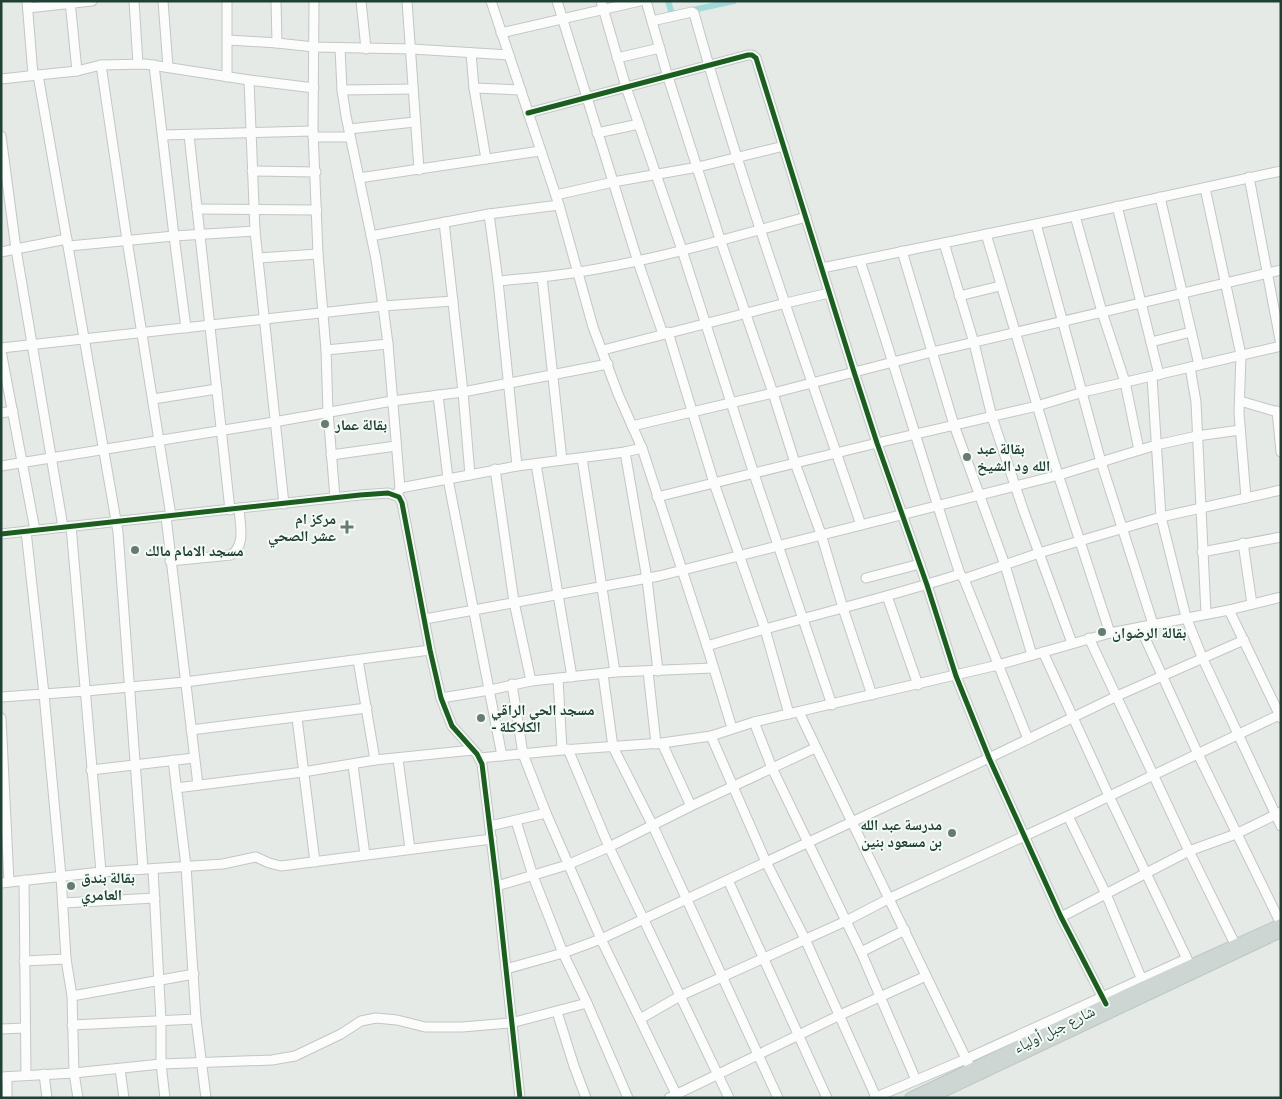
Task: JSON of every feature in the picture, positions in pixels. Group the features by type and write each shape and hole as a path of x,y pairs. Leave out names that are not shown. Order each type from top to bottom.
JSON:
{"main road":[{"name":"شارع جبل أولياء","path":"910,1098 968,1064 1188,962 1281,924"},
{"name":"شارع جبل أولياء","path":"930,1098 1281,932"}],"street":[{"path":"92,1 27,5 36,75 68,242 117,521 142,869"},
{"path":"134,1 138,64"},
{"path":"163,1 168,67"},
{"path":"227,1 227,77"},
{"path":"276,1 277,43"},
{"path":"314,1 313,134 318,254 335,498"},
{"path":"361,1 366,49"},
{"path":"407,1 412,49 419,170"},
{"path":"490,1 556,194 593,327 618,394 642,448 732,728"},
{"path":"557,1 638,262 666,333 738,556 794,713 815,748 852,821 968,1064 916,1080 875,1097 840,1015 805,939 766,862 711,736"},
{"path":"501,33 563,20 602,5 640,1"},
{"path":"646,1 668,77 720,239 773,393 794,462 821,534 872,695"},
{"path":"70,3 76,70"},
{"path":"602,5 626,88 682,250 754,474 832,705"},
{"path":"652,21 694,13 761,230 861,524"},
{"path":"228,40 314,47 412,49 509,55"},
{"path":"340,48 342,90 349,133 371,236 388,344 398,491 441,698 452,726 480,758 484,778 498,886 520,1098"},
{"path":"617,58 660,48"},
{"path":"471,53 474,88 486,159"},
{"path":"528,113 748,55 754,56 877,443 920,564 956,676 989,758 1024,836 1061,916 1104,1001 1142,980 1188,962 1144,872 1043,652"},
{"path":"1,79 101,66 138,64 314,88"},
{"path":"154,65 186,328"},
{"path":"101,66 159,440 168,517 170,561 198,785"},
{"path":"249,80 254,231 284,504"},
{"path":"474,88 521,90"},
{"path":"342,90 413,89"},
{"path":"163,135 251,132 349,133 415,122"},
{"path":"597,133 639,124"},
{"path":"170,561 231,555 240,546 241,538 234,509 222,430 189,135"},
{"path":"1,136 16,249 51,458 67,527 86,691 91,770 101,872"},
{"path":"556,194 698,168 784,146"},
{"path":"359,178 540,151"},
{"path":"252,171 316,172"},
{"path":"822,268 1281,171"},
{"path":"657,496 754,474 794,462 992,417 1083,392 1281,346 1249,177"},
{"path":"1205,188 1241,355 1240,430 1246,498"},
{"path":"1160,198 1191,332 1195,366 1206,614"},
{"path":"371,236 488,214 559,206"},
{"path":"1117,206 1151,342 1156,376 1156,445 1162,518 1186,617 1202,657 1278,813 1281,826"},
{"path":"197,209 317,210"},
{"path":"488,214 498,281 517,466"},
{"path":"1075,216 1102,312 1125,382 1139,450"},
{"path":"498,281 579,273 638,262 806,217"},
{"path":"444,222 463,392 470,475"},
{"path":"1036,224 1102,462 1153,624"},
{"path":"1,252 68,242 254,231"},
{"path":"986,234 1014,333 1110,632"},
{"path":"944,243 974,344 992,417 1072,643"},
{"path":"902,251 954,425 1005,565 1032,655"},
{"path":"258,258 318,254"},
{"path":"860,260 894,362 937,506 962,576 1028,739"},
{"path":"632,426 773,393 932,352 974,344 1281,270"},
{"path":"542,277 562,460"},
{"path":"959,296 1000,286"},
{"path":"603,350 829,293"},
{"path":"78,1098 74,1073 72,996 66,959 61,876 30,531 22,463 1,350 142,332 323,314 383,306 453,301"},
{"path":"1151,342 1191,332"},
{"path":"326,350 388,344"},
{"path":"1,466 274,422 392,400 463,392 608,364"},
{"path":"153,398 217,389"},
{"path":"438,395 448,479 502,756"},
{"path":"1240,401 1279,412 1281,452"},
{"path":"1,413 13,411"},
{"path":"425,619 647,579 861,524 903,516 1059,475 1156,445 1197,436 1240,430"},
{"path":"331,455 396,446"},
{"path":"1,534 380,494 517,466 626,452 642,448"},
{"path":"626,452 647,579 658,671"},
{"path":"582,458 615,672"},
{"path":"536,464 572,677"},
{"path":"495,470 514,602 531,681"},
{"path":"707,646 1005,565 1039,553 1162,518 1281,490"},
{"path":"1202,552 1281,536"},
{"path":"1244,543 1252,604"},
{"path":"866,578 920,564"},
{"path":"887,596 918,685"},
{"path":"480,758 659,744 711,736 754,722 956,676 1110,632 1279,600"},
{"path":"640,1019 680,996 846,921 890,898 1068,816 1238,733 1280,716 1229,610"},
{"path":"1140,627 1198,754 1281,924"},
{"path":"1089,638 1235,944"},
{"path":"506,969 563,953 600,939 989,758 1162,675 1244,640"},
{"path":"1,697 186,682 430,650"},
{"path":"358,660 376,760"},
{"path":"441,698 531,681 615,672 713,668"},
{"path":"648,671 659,744 691,806"},
{"path":"603,674 613,747 653,826 778,1098"},
{"path":"558,679 565,750 729,1098"},
{"path":"512,684 523,754 546,813 600,939 640,1019 675,1097 759,1054 926,976"},
{"path":"191,730 367,708"},
{"path":"1,718 5,882 101,872 223,864 256,857 281,866 492,839"},
{"path":"297,718 315,862"},
{"path":"754,722 772,768 806,842 861,952 916,1080"},
{"path":"498,886 567,865 815,748"},
{"path":"176,788 353,765 376,760 473,750"},
{"path":"91,770 194,758"},
{"path":"398,759 410,849"},
{"path":"173,760 186,866 196,1019 206,1098"},
{"path":"353,765 365,855"},
{"path":"490,826 546,813"},
{"path":"1061,916 1106,894 1144,872 1189,851 1236,834 1278,813"},
{"path":"1068,816 1106,894 1142,980"},
{"path":"516,821 533,876 563,953 628,1098"},
{"path":"153,869 164,1098"},
{"path":"24,880 26,1075"},
{"path":"728,880 827,1098"},
{"path":"63,903 155,898"},
{"path":"861,952 905,930"},
{"path":"24,961 66,959"},
{"path":"72,996 194,974"},
{"path":"7,1098 4,1077 74,1073 161,1064 272,1060 295,1056 341,1034 362,1021 376,1018 424,1027 462,1028 511,1023 587,1003"},
{"path":"558,1012 574,1066 586,1098"},
{"path":"72,1025 196,1019"},
{"path":"1,1029 25,1028"},
{"path":"120,1069 124,1098"},
{"path":"44,1074 47,1098"}],"waterway":[{"path":"668,1 672,14 678,13"},
{"path":"688,11 734,1"}],"cycle path":[{"path":"528,113 748,55 756,58 854,372 956,676 989,758 1061,917 1106,1004"},
{"path":"1,534 360,495 388,493 399,497 402,503 441,698 452,726 477,754 482,764 520,1098"}],"place":[{"name":"بقالة عمار","path":"325,424"},
{"name":"بقالة عبد الله ود الشيخ","path":"967,457"},
{"name":"مركز ام عشر الصحي","path":"347,527"},
{"name":"مسجد الامام مالك","path":"135,550"},
{"name":"بقالة الرضوان","path":"1102,632"},
{"name":"مسجد الحي الراقي - الكلاكلة","path":"481,718"},
{"name":"مدرسة عبد الله بن مسعود بنين","path":"952,833"},
{"name":"بقالة بندق العامري","path":"71,886"}]}
